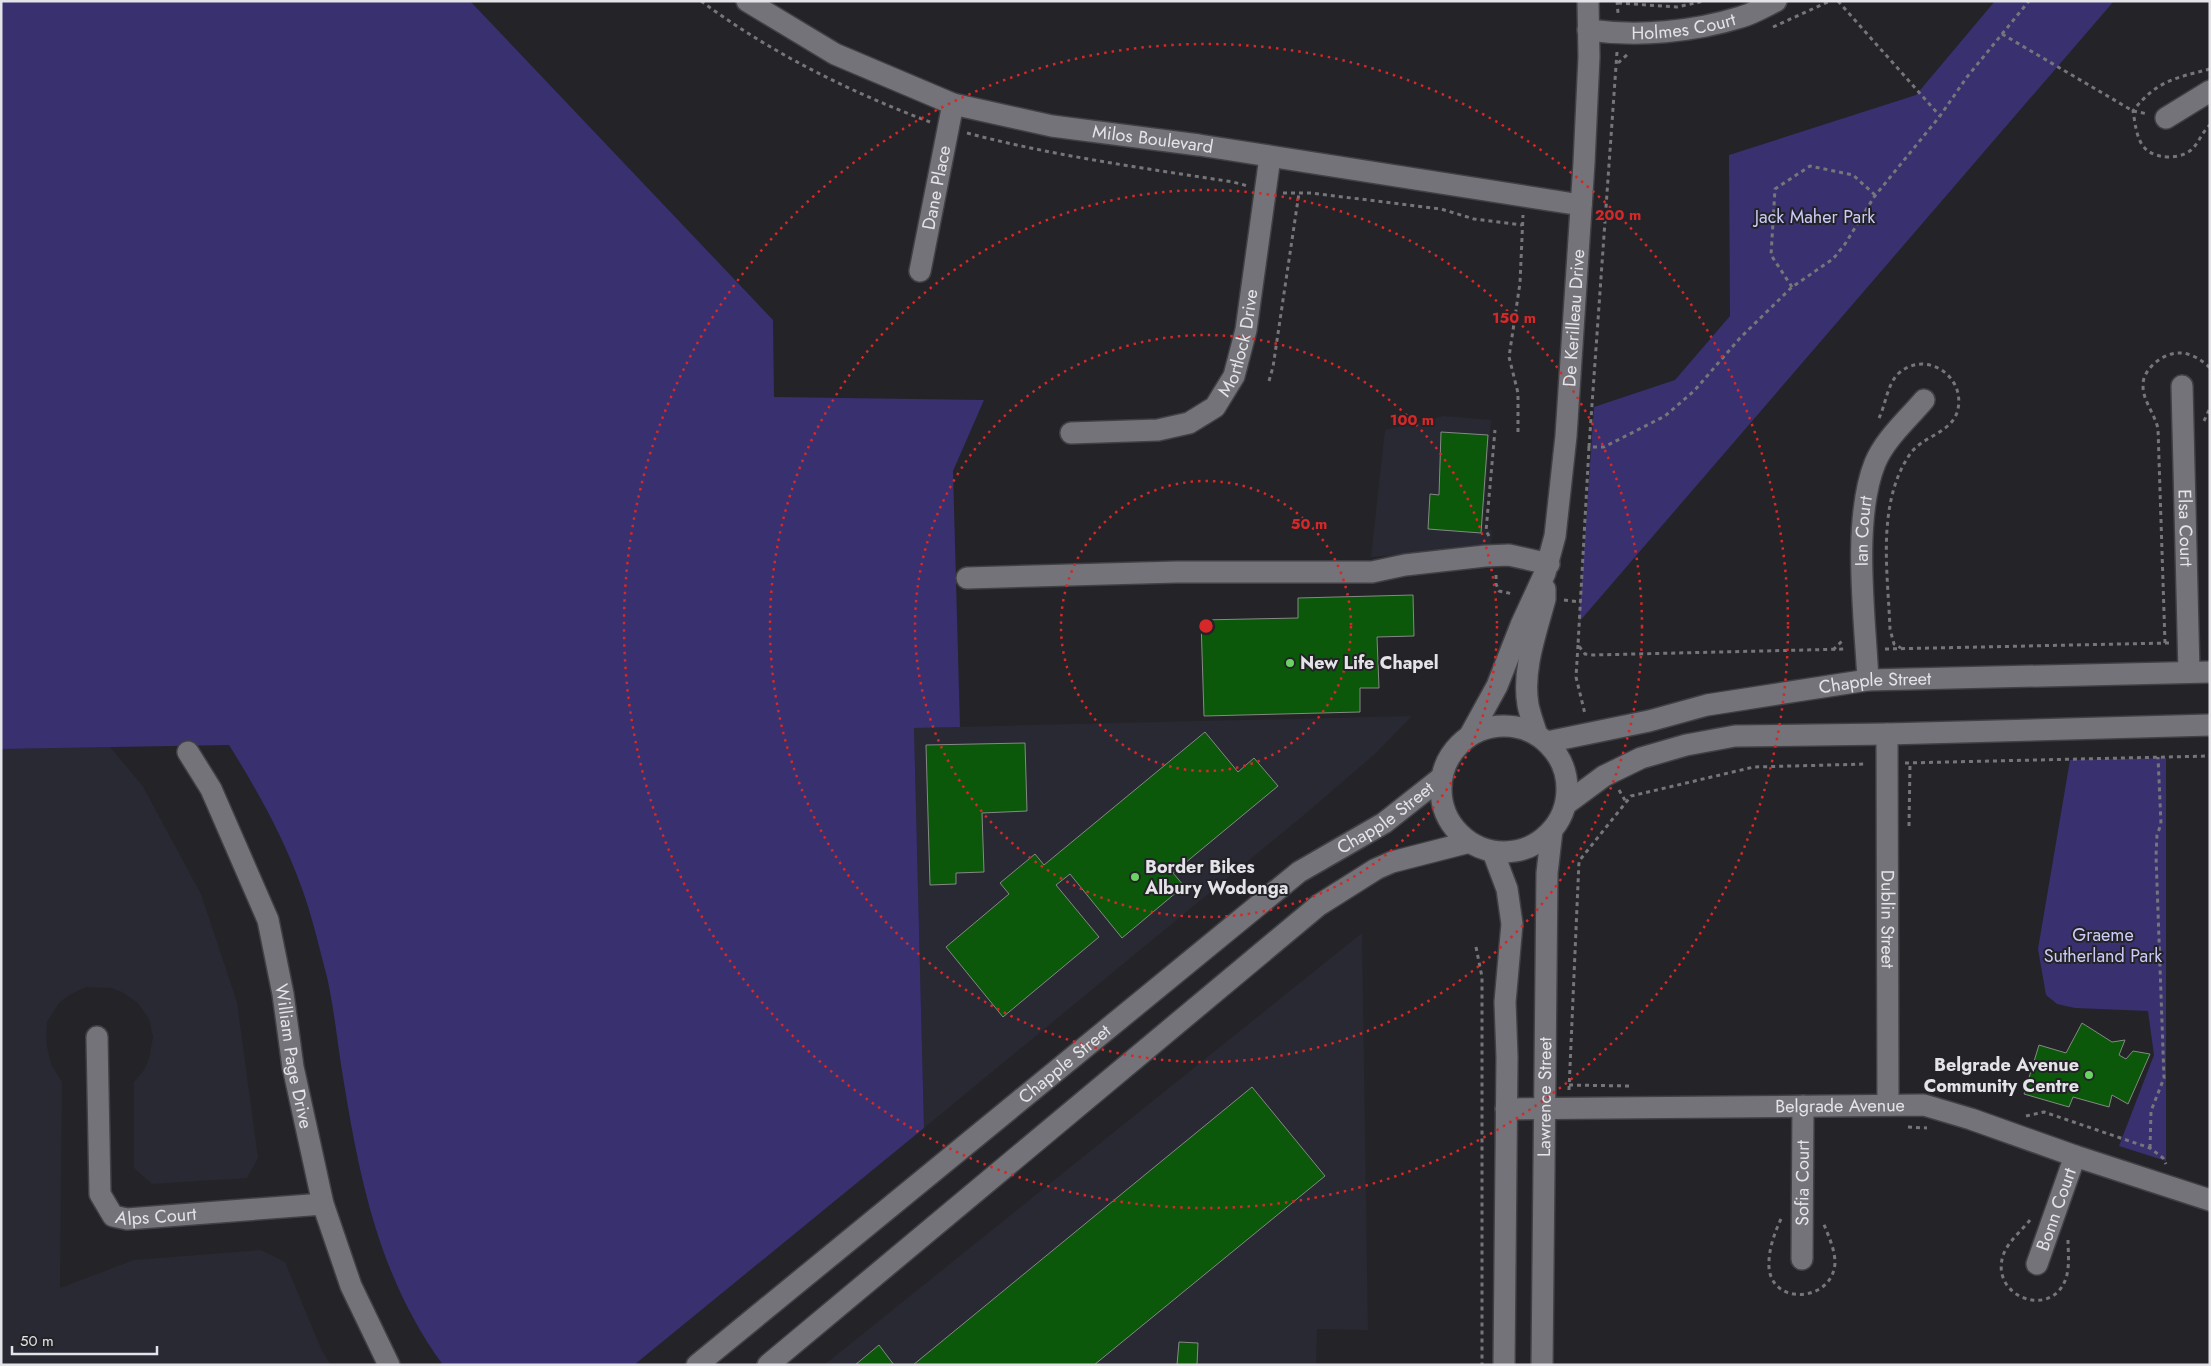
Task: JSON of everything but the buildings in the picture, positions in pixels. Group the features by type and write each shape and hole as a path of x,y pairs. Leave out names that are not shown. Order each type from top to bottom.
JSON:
{"street":[{"name":"Milos Boulevard","path":"747,1 835,54 953,104 1052,126 1270,156 1581,205"},
{"name":"De Kerilleau Drive","path":"1542,738 1528,707 1527,670 1545,599 1547,569 1555,536 1566,436 1589,57 1588,1"},
{"name":"Holmes Court","path":"1588,30 1618,33 1675,31 1741,17 1776,1"},
{"path":"2166,118 2210,91"},
{"name":"Dane Place","path":"920,271 953,104"},
{"name":"Mortlock Drive","path":"1071,433 1158,430 1189,422 1215,407 1234,376 1246,330 1270,156"},
{"name":"Elsa Court","path":"2182,386 2188,642 2199,672"},
{"name":"Ian Court","path":"1868,680 1862,561 1863,525 1868,494 1875,464 1888,441 1924,400"},
{"path":"967,578 1177,572 1372,572 1405,565 1508,555 1547,569"},
{"name":"De Kerilleau Drive","path":"1470,735 1497,686 1520,625 1547,569"},
{"name":"Chapple Street","path":"1542,738 1649,721 1708,705 1868,680 2199,672"},
{"path":"1566,804 1624,764 1686,744 1735,736 1887,734 2210,725"},
{"path":"1495,726 1509,726 1542,738 1557,755 1564,770 1567,787 1566,804 1552,830 1540,841 1526,849 1510,853 1478,849 1466,843 1447,818 1441,798 1441,778 1446,761 1456,747 1470,735 1495,726"},
{"name":"Dublin Street","path":"1887,734 1888,1105"},
{"name":"William Page Drive","path":"188,752 211,789 268,920 283,994 293,1067 323,1204 351,1286 389,1365"},
{"name":"Chapple Street","path":"697,1365 1299,872 1384,823 1441,778"},
{"name":"Lawrence Street","path":"1542,1365 1547,873 1552,830"},
{"path":"768,1365 1319,905 1376,869 1392,862 1466,843"},
{"path":"1493,852 1507,889 1512,924 1506,1002 1504,1365"},
{"name":"Alps Court","path":"97,1037 100,1194 112,1216 127,1219 323,1204"},
{"name":"Belgrade Avenue","path":"1506,1109 1544,1107 1924,1105 1971,1119 2075,1156 2210,1200"},
{"name":"Sofia Court","path":"1802,1259 1803,1106"},
{"name":"Bonn Court","path":"2036,1264 2075,1156"}],"path":[{"path":"1704,1 1677,7 1618,2 1618,33 1578,645 1585,654 1593,655 2188,642"},
{"path":"1838,1 1940,116"},
{"path":"1590,447 1604,448 1665,416 1694,391 1740,338 1792,288 1833,259 1845,244 1875,195 1940,116 1967,77 2029,1"},
{"path":"2002,34 2133,110 2166,118"},
{"path":"1792,288 1771,255 1776,189 1810,166 1853,175 1875,195"},
{"path":"1269,381 1299,193"},
{"path":"1518,432 1518,393 1510,357 1520,283 1524,197"},
{"path":"1568,1107 1579,861 1631,796 1754,767 2210,756"},
{"path":"2150,1148 2151,1111 2164,1078 2156,856 2157,835 2161,824 2158,758"},
{"path":"1476,947 1482,977 1482,1365"},
{"path":"1901,1127 1933,1129"}],"shaded area":[{"path":"1444,416 1491,420 1483,529 1492,530 1491,547 1371,557 1385,430"},
{"path":"1412,716 1376,753 1304,815 924,1128 914,728"},
{"path":"110,747 142,785 201,894 237,1002 258,1158 247,1178 152,1184 134,1168 134,1082 144,1070 149,1059 153,1037 149,1019 138,1003 122,992 111,988 86,987 69,995 59,1003 47,1022 46,1042 51,1064 62,1082 60,1288 134,1260 261,1250 285,1262 322,1351 331,1365 1,1365 1,749"},
{"path":"1362,933 1368,1330 1317,1329 1316,1365 824,1365"}],"green space":[{"path":"1,1 470,1 773,320 774,397 984,400 953,471 960,727 914,728 924,1128 634,1365 443,1365 421,1331 402,1296 374,1224 356,1149 327,977 305,897 278,831 229,745 1,749"},
{"name":"Jack Maher Park","path":"1995,1 2114,1 1579,622 1594,407 1675,380 1730,316 1729,155 1916,95"},
{"name":"Graeme Sutherland Park","path":"2166,758 2166,1161 2119,1146 2154,1055 2148,1011 2075,1008 2057,1004 2046,995 2038,949 2070,760"}],"place":[{"name":"New Life Chapel","path":"1290,663"},
{"name":"Border Bikes Albury Wodonga","path":"1135,877"},
{"name":"Belgrade Avenue Community Centre","path":"2089,1075"}]}
